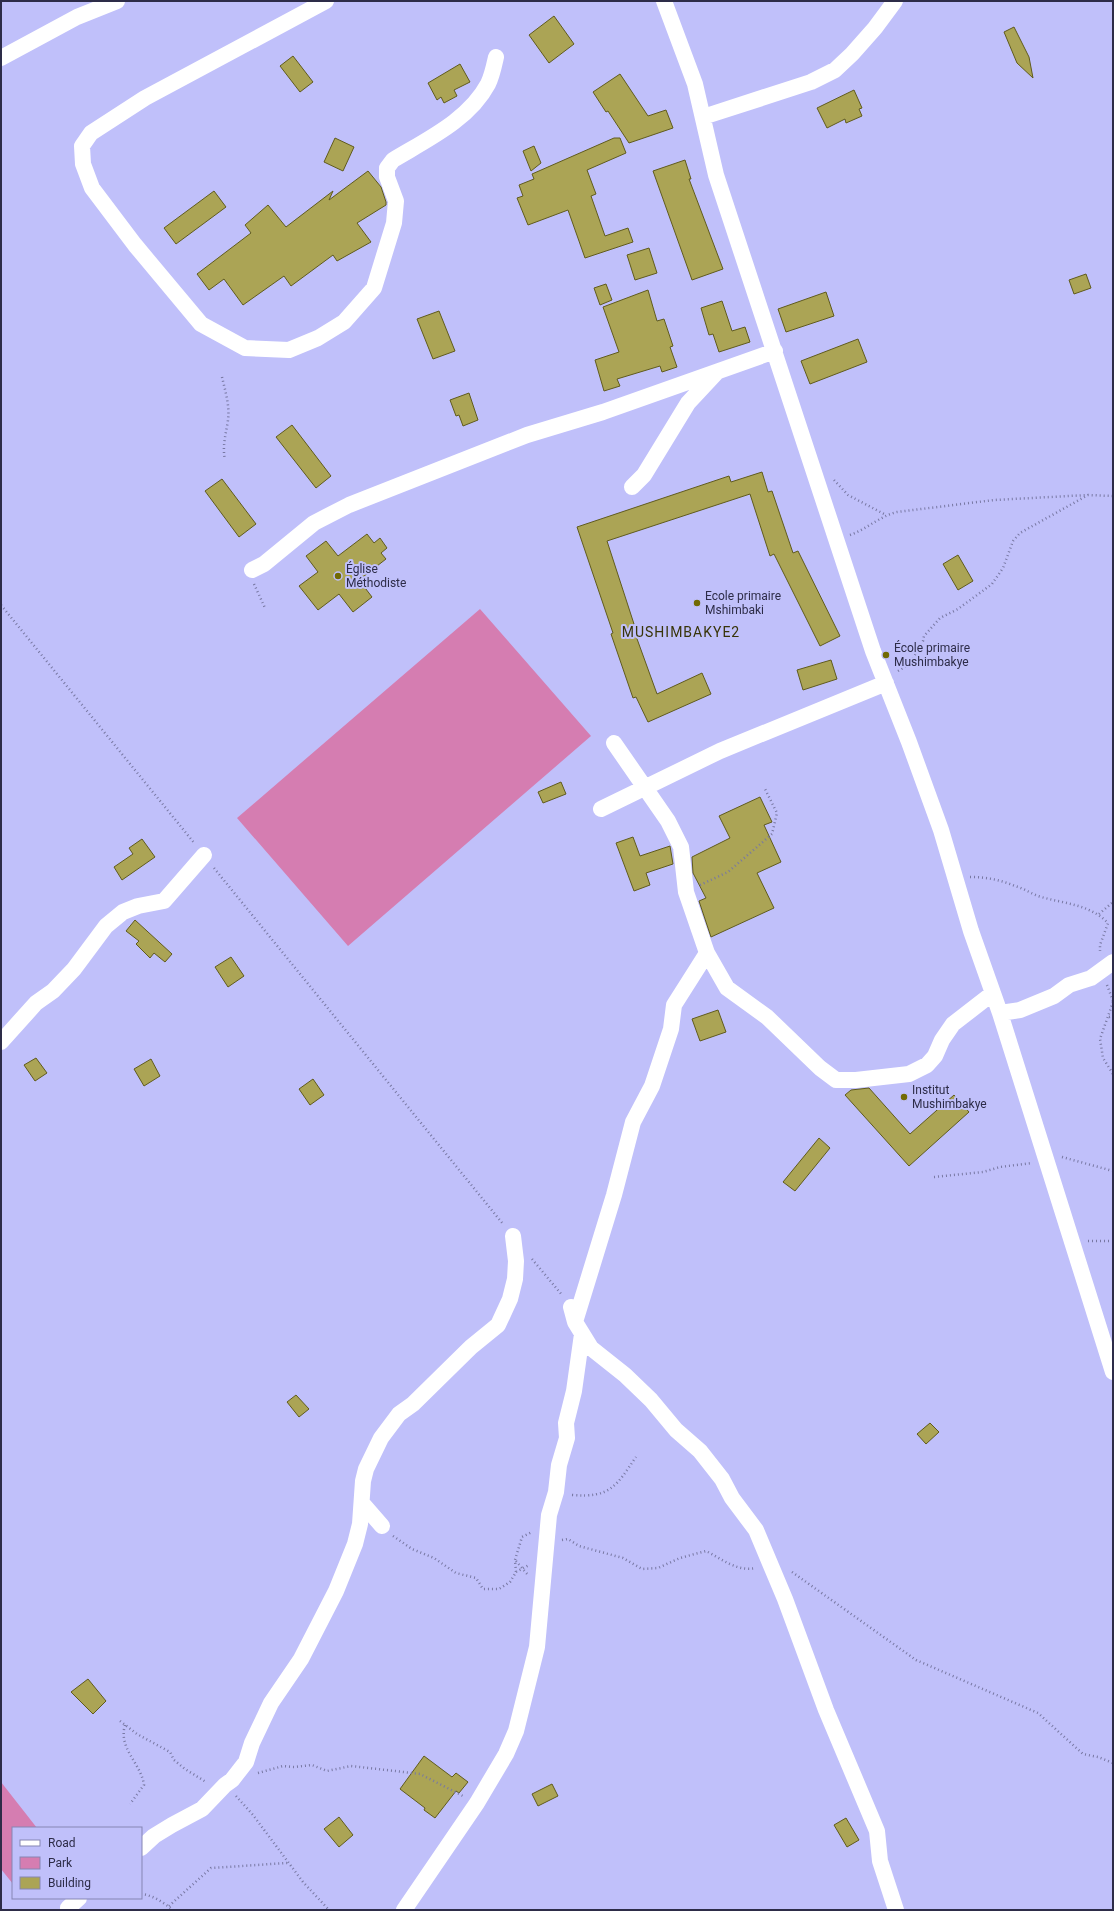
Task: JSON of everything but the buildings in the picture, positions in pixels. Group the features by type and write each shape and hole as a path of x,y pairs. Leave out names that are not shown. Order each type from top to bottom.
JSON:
{"street":[{"path":"1,58 77,17 117,1"},
{"path":"326,1 145,98 91,134 82,146 83,164 92,188 135,245 201,324 245,348 289,350 318,338 344,322 374,288 394,223 396,201 387,177 387,168 393,160 462,116 475,103 489,83 496,57"},
{"path":"664,1 695,84 716,175 814,469 885,681 941,830 971,931 1000,1013 1113,1372"},
{"path":"703,117 805,84 835,70 875,28 894,1"},
{"path":"252,570 264,564 314,523 349,504 527,435 603,412 775,351"},
{"path":"632,487 644,475 688,403 717,372"},
{"path":"602,809 720,751 885,681"},
{"path":"614,743 668,821 681,847 686,892 707,953 727,988 767,1018 820,1068 836,1080 856,1080 909,1074 927,1065 935,1056 942,1040 953,1024 993,993"},
{"path":"1,1042 36,1003 53,991 74,969 106,926 123,912 138,906 151,905 164,901 204,855"},
{"path":"404,1910 476,1803 506,1754 516,1731 537,1647 548,1524 556,1492 559,1466 567,1438 566,1423 574,1391 578,1328 633,1122 652,1086 671,1029 674,1005 707,953"},
{"path":"1000,1013 1020,1010 1054,996 1069,985 1091,978 1113,962"},
{"path":"142,1847 166,1829 202,1809 232,1780 246,1762 252,1743 271,1704 293,1673 327,1612 355,1544 362,1503 363,1481 366,1469 381,1438 399,1414 413,1404 471,1347 498,1325 510,1299 515,1279 516,1261 513,1236"},
{"path":"571,1307 578,1328 591,1348 630,1380 651,1400 676,1430 700,1451 722,1479 732,1498 756,1530 826,1710 877,1832 880,1861 896,1910"},
{"path":"362,1503 382,1526"}],"path":[{"path":"222,377 228,419 223,438 226,460"},
{"path":"814,469 830,475 848,495 886,515"},
{"path":"885,681 910,664 924,642 924,636 940,618 958,609 992,584 1003,568 1013,541 1020,533 1088,495"},
{"path":"838,540 861,531 886,515 994,500 1088,495 1113,496"},
{"path":"252,570 253,583 265,608"},
{"path":"1,605 571,1307"},
{"path":"686,892 728,872 772,834 777,813 765,789"},
{"path":"955,877 986,878 1016,886 1038,896 1074,904 1099,914 1108,924"},
{"path":"1099,914 1113,902"},
{"path":"1113,1002 1100,1039 1103,1058 1113,1074"},
{"path":"1109,1017 1113,1016"},
{"path":"934,1177 983,1172 1000,1167 1024,1166 1060,1156 1113,1171"},
{"path":"1072,1238 1086,1241 1113,1241"},
{"path":"556,1492 584,1496 603,1493 612,1489 636,1457"},
{"path":"382,1526 395,1538 412,1549 434,1558 456,1573 476,1578 483,1589 499,1589 510,1582 516,1572 515,1560 522,1537 548,1524"},
{"path":"547,1540 568,1539 580,1546 623,1558 642,1569 658,1568 680,1558 706,1550 734,1566 744,1569 771,1566 788,1569 916,1660 1038,1714 1083,1754 1113,1763"},
{"path":"120,1721 137,1734 170,1752 174,1760 185,1769 221,1789 253,1815 303,1882 329,1910"},
{"path":"125,1725 122,1734 126,1748 134,1764 142,1775 144,1785 130,1804"},
{"path":"255,1774 283,1766 294,1767 312,1765 327,1771 351,1766 395,1770 420,1774 476,1803"},
{"path":"169,1906 211,1868 288,1862"},
{"path":"142,1894 147,1894 169,1906 173,1910"}],"green space":[{"path":"480,609 591,736 348,946 237,818"},
{"path":"1,1782 36,1827 12,1827 12,1883 1,1869"}],"place":[{"name":"Église Méthodiste","path":"338,576"},
{"name":"Ecole primaire Mshimbaki","path":"697,603"},
{"name":"École primaire Mushimbakye","path":"886,655"},
{"name":"Institut Mushimbakye","path":"904,1097"}],"district":[{"name":"MUSHIMBAKYE2","path":"681,632"}]}
